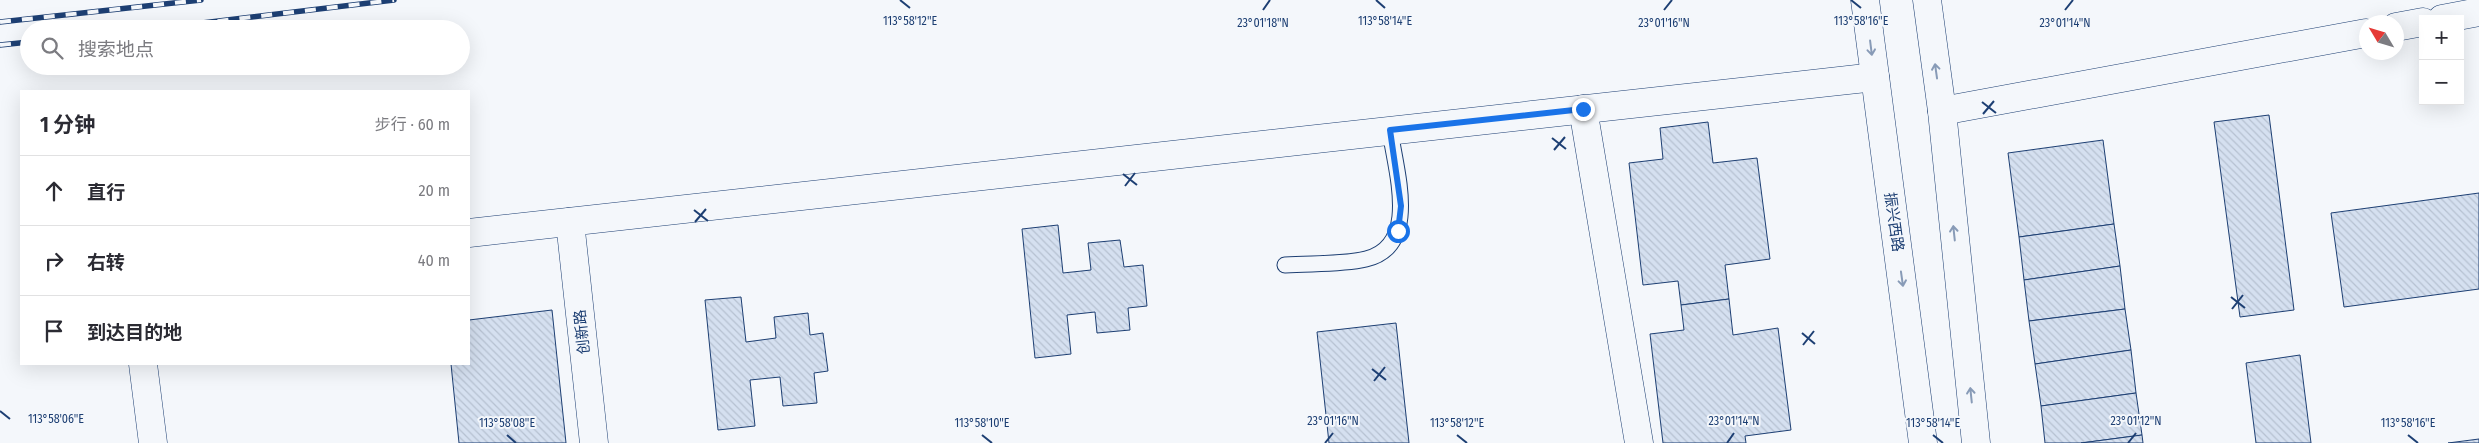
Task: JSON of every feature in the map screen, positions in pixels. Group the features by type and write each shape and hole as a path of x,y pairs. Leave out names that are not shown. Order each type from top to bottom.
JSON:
{"street":[{"name":"振兴西路","path":"1865,0 1923,443"},
{"path":"1927,0 1942,111 1976,443"},
{"path":"2463,15 2479,12"},
{"path":"2404,26 2419,23"},
{"path":"1942,111 2359,34"},
{"path":"470,233 1875,77"},
{"path":"1583,109 1639,443"},
{"name":"创新路","path":"570,222 594,443"},
{"path":"143,365 153,443"}],"lane":[{"path":"1285,265 1366,259 1383,251 1392,242 1398,231 1401,212 1390,130"}],"building":[{"path":"2269,115 2294,310 2240,317 2214,122"},
{"path":"1708,122 1713,163 1757,158 1770,259 1725,265 1729,299 1681,305 1678,281 1643,285 1629,163 1663,159 1660,128"},
{"path":"2103,140 2114,224 2019,237 2008,153"},
{"path":"2479,193 2479,289 2344,307 2331,213"},
{"path":"2114,224 2120,266 2024,280 2019,237"},
{"path":"1058,225 1063,273 1091,270 1088,243 1120,240 1124,267 1143,265 1147,306 1128,308 1130,330 1097,333 1095,312 1067,315 1071,354 1035,358 1022,229"},
{"path":"2120,266 2125,309 2029,321 2024,280"},
{"path":"741,297 746,342 776,338 774,317 808,313 810,335 823,333 828,371 814,373 817,403 783,406 780,377 750,380 755,426 718,430 705,300"},
{"path":"1729,299 1733,335 1778,328 1791,430 1745,436 1746,443 1663,443 1650,334 1684,330 1681,305"},
{"path":"2125,309 2131,350 2035,364 2029,321"},
{"path":"552,310 566,443 459,443 451,365 470,365 470,320"},
{"path":"1396,323 1409,443 1329,443 1317,332"},
{"path":"2131,350 2136,393 2041,406 2035,364"},
{"path":"2300,355 2311,443 2256,443 2246,363"},
{"path":"2136,393 2142,435 2081,443 2045,443 2041,406"},
{"path":"2142,435 2143,443 2081,443"},
{"path":"2479,439 2479,443 2448,443"}],"railway":[{"path":"0,22 201,0"},
{"path":"227,20 394,0"},
{"path":"0,45 20,43"}],"route":[{"path":"1398,231 1401,206 1390,130 1583,109"}]}
